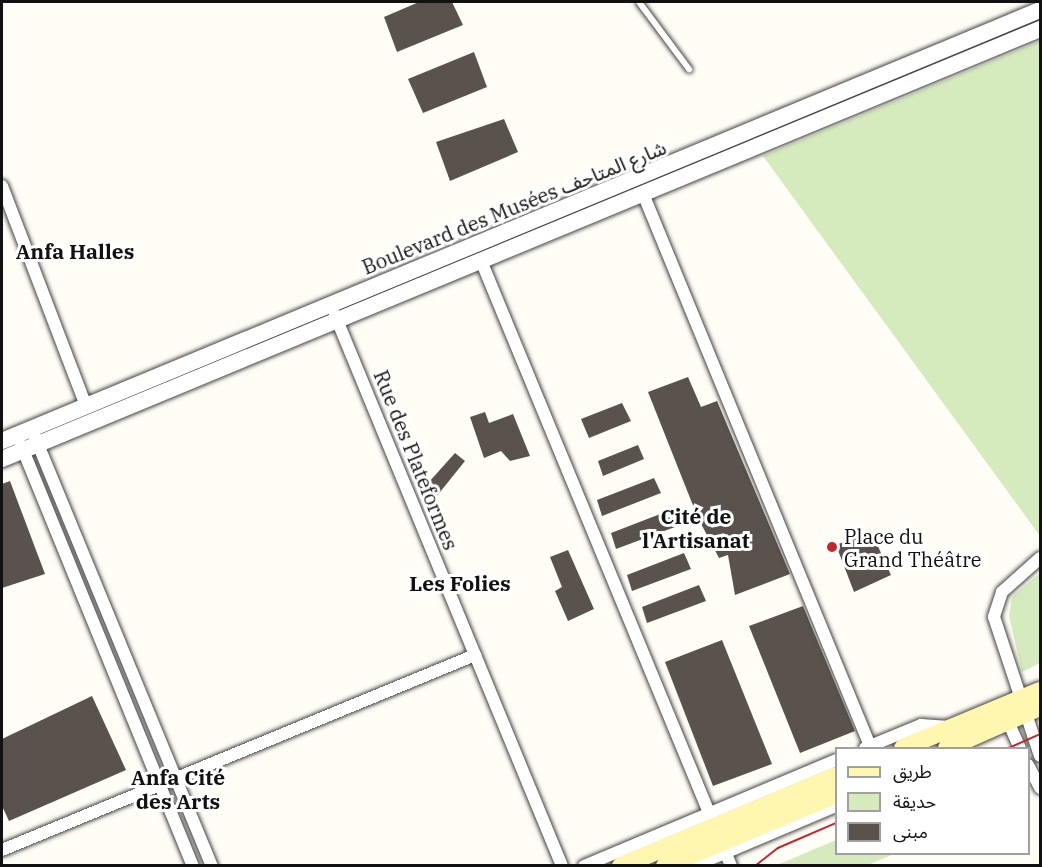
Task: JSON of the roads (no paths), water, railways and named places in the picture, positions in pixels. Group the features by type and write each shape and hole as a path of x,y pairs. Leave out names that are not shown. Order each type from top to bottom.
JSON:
{"main road":[{"path":"949,747 1013,711 1041,691"},
{"path":"906,747 954,728 1013,711 1041,707"},
{"path":"665,866 718,833 835,777"},
{"path":"621,866 835,795"}],"street":[{"name":"Boulevard des Musées شارع المتاحف","path":"23,440 1041,10"},
{"name":"Boulevard des Musées شارع المتاحف","path":"2,459 23,440 86,406 333,311 482,263 1041,29"},
{"path":"2,186 86,406"},
{"path":"644,196 867,747 928,723 954,728"},
{"path":"482,263 731,866"},
{"name":"Rue des Plateformes","path":"333,311 562,866"},
{"path":"23,440 176,778 212,866"},
{"path":"23,440 193,866"},
{"path":"1020,747 994,611 1002,592 1041,558"},
{"path":"2,850 475,655"},
{"path":"1013,711 1041,756"},
{"path":"694,866 718,833 835,761"},
{"path":"1030,767 1041,788"},
{"path":"584,866 835,806"}],"lane":[{"path":"639,2 689,69"}],"tram line":[{"path":"1011,747 1040,734"},
{"path":"755,866 778,848 835,823"}],"place":[{"name":"Place du Grand Théâtre","path":"832,547"}],"district":[{"name":"Anfa Halles","path":"75,251"},
{"name":"Cité de l'Artisanat","path":"696,528"},
{"name":"Les Folies","path":"460,583"},
{"name":"Anfa Cité des Arts","path":"178,789"}]}
